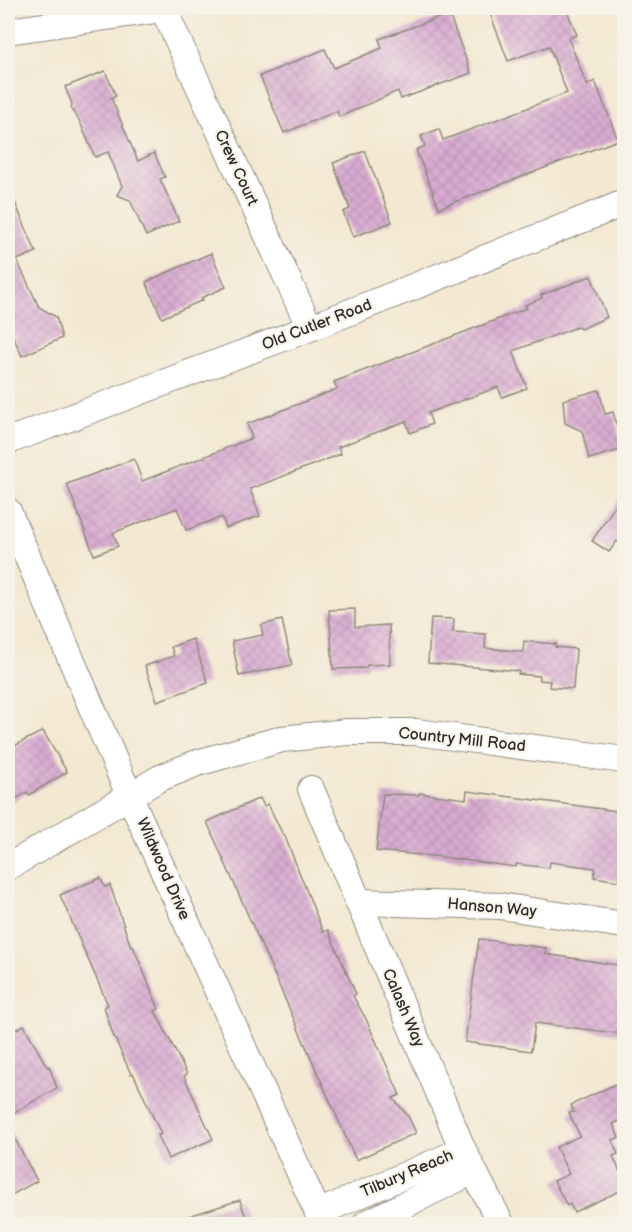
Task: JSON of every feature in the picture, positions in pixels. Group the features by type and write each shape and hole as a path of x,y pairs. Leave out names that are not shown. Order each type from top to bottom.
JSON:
{"street":[{"path":"8,31 165,8"},
{"name":"Crew Court","path":"165,8 310,328"},
{"name":"Old Cutler Road","path":"8,441 310,328 624,203"},
{"name":"Wildwood Drive","path":"8,512 129,795 321,1219"},
{"name":"Country Mill Road","path":"8,867 160,778 197,763 282,739 347,732 416,732 624,760"},
{"name":"Calash Way","path":"311,789 468,1160 501,1224"},
{"name":"Hanson Way","path":"358,902 500,906 624,925"},
{"name":"Tilbury Reach","path":"321,1219 468,1160"},
{"name":"Tilbury Reach","path":"366,1224 468,1160"}],"building":[{"path":"488,8 566,8 577,35 568,38 587,85 595,81 618,140 439,208 416,150 425,146 421,136 439,129 443,140 567,93 549,46 508,61"},
{"path":"449,14 471,73 401,99 398,91 339,117 337,111 284,133 260,76 325,49 334,68 382,48 379,39"},
{"path":"105,71 116,96 111,98 138,161 154,153 165,177 160,179 179,221 146,236 130,200 117,195 122,186 108,152 95,157 79,120 71,109 72,104 65,87"},
{"path":"365,151 392,222 353,237 343,212 350,209 333,163"},
{"path":"8,186 36,252 17,260 39,307 56,317 62,338 22,356 8,325"},
{"path":"211,253 226,287 162,318 146,282"},
{"path":"591,276 607,317 581,329 577,327 513,351 527,388 502,397 498,387 428,413 432,424 410,433 406,421 338,447 341,454 250,489 260,516 226,528 222,517 186,530 177,508 113,533 118,546 94,555 67,484 134,459 142,481 252,438 247,424 337,389 334,382 527,308 525,305 542,298 541,295"},
{"path":"599,390 605,414 613,412 623,449 589,459 582,431 565,423 563,400"},
{"path":"624,492 624,546 617,541 609,552 592,541"},
{"path":"355,609 355,627 389,625 390,664 367,665 366,668 333,669 329,610"},
{"path":"431,618 454,619 453,632 486,634 485,648 523,652 524,641 556,644 555,647 576,649 573,689 549,687 550,681 539,680 539,676 518,674 519,671 428,663"},
{"path":"282,620 292,665 239,676 232,641 263,635 261,625"},
{"path":"193,639 208,683 157,701 145,666 174,656 171,647"},
{"path":"43,731 67,772 29,795 27,792 8,804 8,749"},
{"path":"467,791 624,812 624,878 620,877 619,881 594,877 595,868 550,862 549,868 516,864 516,867 376,851 383,794 419,795 419,793 466,799"},
{"path":"260,798 264,806 268,804 284,834 323,932 328,930 356,994 353,996 366,1019 400,1095 393,1098 408,1116 416,1133 356,1160 207,822"},
{"path":"100,878 105,887 110,885 131,947 133,946 159,1009 155,1011 187,1074 184,1076 213,1139 168,1159 158,1135 161,1134 112,1032 104,1007 108,1005 60,895"},
{"path":"479,939 546,948 545,954 624,966 624,1034 535,1023 531,1051 465,1042"},
{"path":"24,1025 47,1067 49,1066 57,1088 8,1116 8,1034"},
{"path":"624,1080 624,1119 613,1124 619,1138 612,1140 618,1154 613,1156 624,1181 624,1189 574,1212 570,1204 567,1206 554,1181 569,1174 556,1147 580,1136 569,1113 574,1112 571,1105"},
{"path":"8,1126 37,1181 8,1197"},
{"path":"240,1200 248,1224 176,1224 176,1220"}]}
